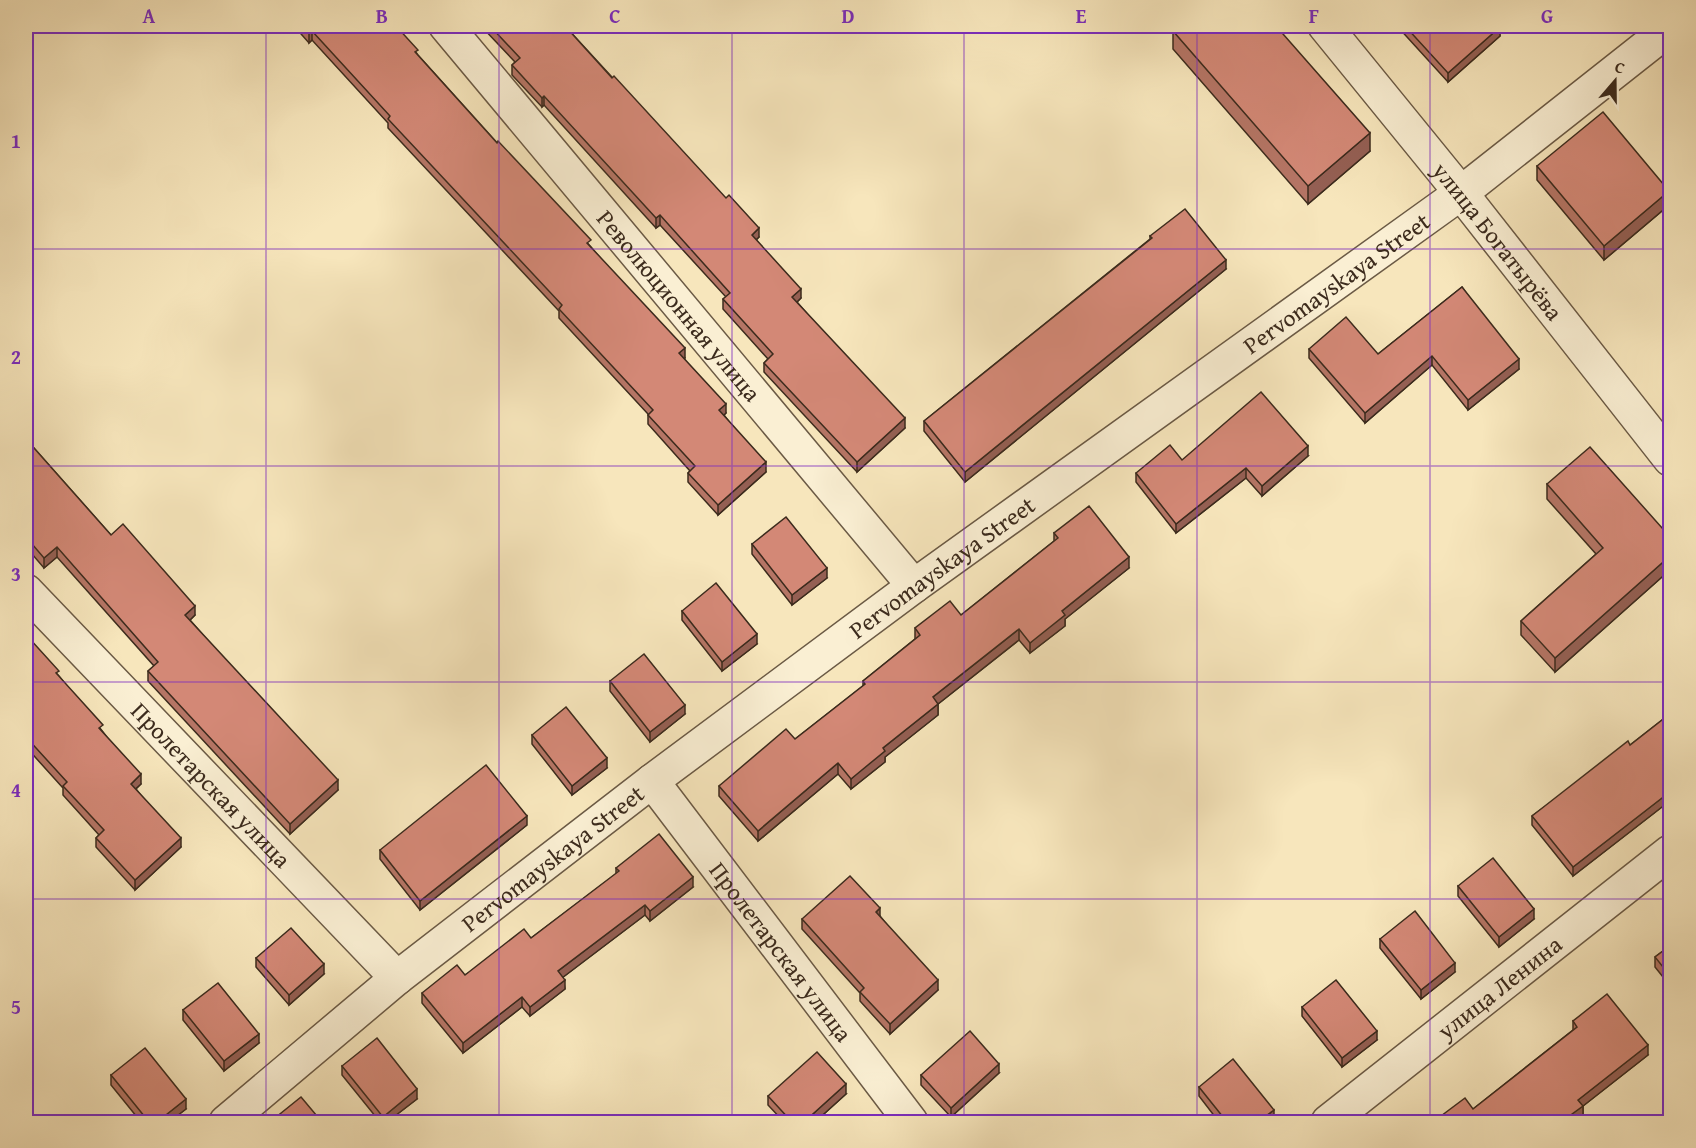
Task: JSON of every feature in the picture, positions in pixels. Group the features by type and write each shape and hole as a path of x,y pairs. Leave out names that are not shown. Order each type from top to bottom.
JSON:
{"street":[{"name":"Революционная улица","path":"446,26 914,586"},
{"name":"улица Богатырёва","path":"1325,26 1461,193 1671,459"},
{"name":"Pervomayskaya Street","path":"226,1122 397,978 652,781 914,586 1461,193 1671,28"},
{"name":"Пролетарская улица","path":"26,591 397,978"},
{"name":"Пролетарская улица","path":"652,781 911,1122"},
{"name":"улица Ленина","path":"1328,1122 1671,852"}],"building":[{"path":"302,26 396,26 418,50 415,52 497,143 498,141 591,240 587,243 685,348 679,353 726,404 719,410 766,462 718,505 688,473 695,466 648,415 653,410 559,309 562,305 388,119 390,116 312,31 309,33"},
{"path":"490,26 565,26 726,198 729,195 759,228 752,235 801,289 792,297 905,418 857,462 764,363 773,354 723,299 730,293 660,215 656,218 544,96 542,98 512,65 520,58"},
{"path":"1179,26 1276,26 1370,133 1308,186 1173,31"},
{"path":"1405,26 1498,26 1500,27 1448,73"},
{"path":"1603,112 1669,191 1604,246 1537,166"},
{"path":"1185,209 1226,260 965,472 924,421"},
{"path":"1671,253 1671,267 1664,258"},
{"path":"1462,287 1519,359 1468,400 1432,356 1365,413 1309,349 1346,317 1378,354"},
{"path":"1261,392 1308,446 1262,486 1246,468 1176,524 1136,473 1170,445 1182,460"},
{"path":"26,439 111,535 123,524 195,606 185,615 338,780 290,824 148,671 158,662 57,547 44,558 26,537"},
{"path":"1590,447 1671,538 1671,555 1555,658 1521,621 1603,548 1547,484"},
{"path":"1089,506 1129,557 1062,611 1065,615 1030,643 1019,629 933,697 938,704 883,748 885,751 851,779 838,763 758,831 719,786 786,729 795,739 865,684 863,681 920,635 915,628 950,601 961,615 1058,538 1054,533"},
{"path":"786,517 827,568 792,595 752,544"},
{"path":"716,583 757,634 722,662 682,611"},
{"path":"29,638 59,671 56,673 103,725 99,728 141,774 131,784 181,838 135,880 96,838 104,830 63,786 67,782 26,737 28,733 26,730 26,641"},
{"path":"644,654 685,705 650,732 610,681"},
{"path":"566,707 607,758 572,786 532,735"},
{"path":"1671,713 1671,791 1573,867 1532,816 1628,741 1630,745"},
{"path":"486,765 527,816 420,901 380,850"},
{"path":"659,834 693,877 650,911 645,905 558,971 565,980 530,1007 522,997 463,1043 422,993 457,965 465,975 524,929 531,938 619,871 616,868"},
{"path":"1493,858 1534,909 1499,937 1458,886"},
{"path":"850,876 880,908 876,912 938,980 890,1024 860,992 864,988 802,919"},
{"path":"1415,911 1455,963 1421,990 1380,939"},
{"path":"291,928 324,964 289,995 256,958"},
{"path":"1671,945 1671,977 1655,957"},
{"path":"1336,980 1377,1031 1342,1058 1302,1007"},
{"path":"218,983 259,1034 224,1061 183,1010"},
{"path":"1607,994 1648,1045 1578,1100 1583,1106 1561,1122 1433,1122 1465,1098 1473,1109 1577,1027 1573,1021"},
{"path":"970,1031 999,1064 951,1108 921,1075"},
{"path":"377,1038 417,1089 383,1117 342,1066"},
{"path":"145,1048 186,1099 157,1122 149,1122 111,1075"},
{"path":"817,1052 846,1084 804,1122 792,1122 768,1096"},
{"path":"1233,1059 1274,1110 1258,1122 1227,1122 1199,1087"},
{"path":"301,1097 322,1122 270,1122"}]}
